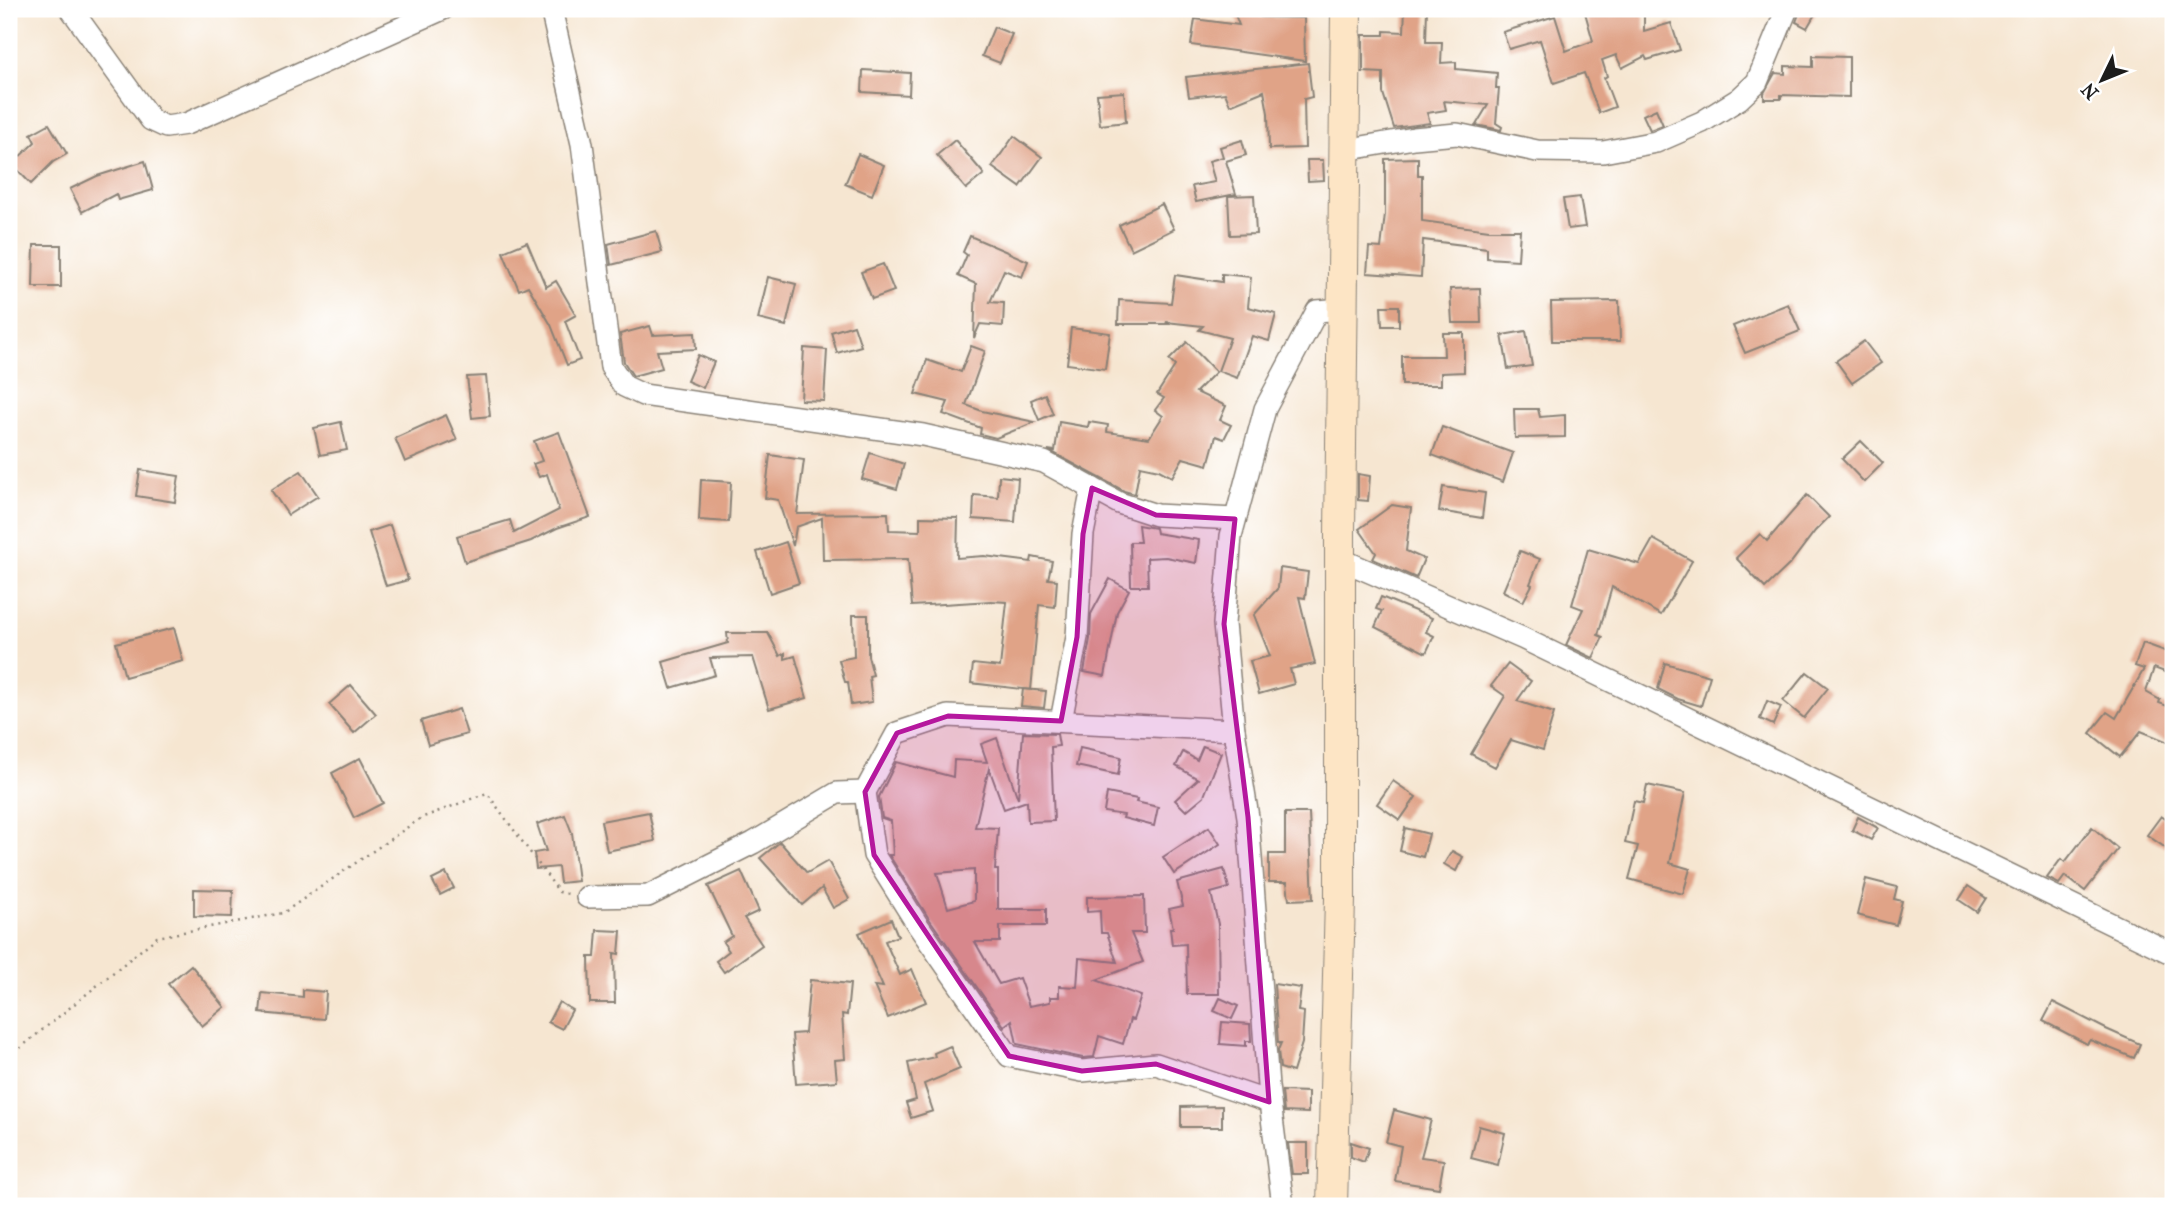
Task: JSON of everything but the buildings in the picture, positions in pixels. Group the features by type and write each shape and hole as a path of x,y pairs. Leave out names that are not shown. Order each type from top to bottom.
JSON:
{"street":[{"path":"71,9 151,120 166,127 187,124 443,9"},
{"path":"551,9 582,144 611,367 624,386 643,395 923,435 1044,462 1119,503 1156,514 1235,519"},
{"path":"1332,1206 1340,899 1340,559 1346,9"},
{"path":"1345,150 1457,134 1536,151 1603,152 1656,142 1702,122 1739,99 1757,82 1787,9"},
{"path":"1283,1206 1269,1102 1248,817 1234,730 1224,624 1230,536 1265,408 1317,311 1343,309"},
{"path":"1061,721 1077,637 1083,534 1092,488"},
{"path":"1340,559 1522,638 2173,954"},
{"path":"1234,730 948,716 897,733 864,792 874,855 917,924 1009,1056 1082,1071 1156,1065 1269,1102"},
{"path":"587,897 648,896 753,843 837,793 864,792"}],"path":[{"path":"9,1057 156,937 283,913 421,818 487,793 559,892 587,897"}],"highlighted area":[{"path":"1092,488 1156,515 1235,519 1224,624 1248,817 1269,1102 1156,1064 1082,1071 1009,1056 874,855 865,792 897,733 948,716 1061,721 1077,637 1083,534"}]}
